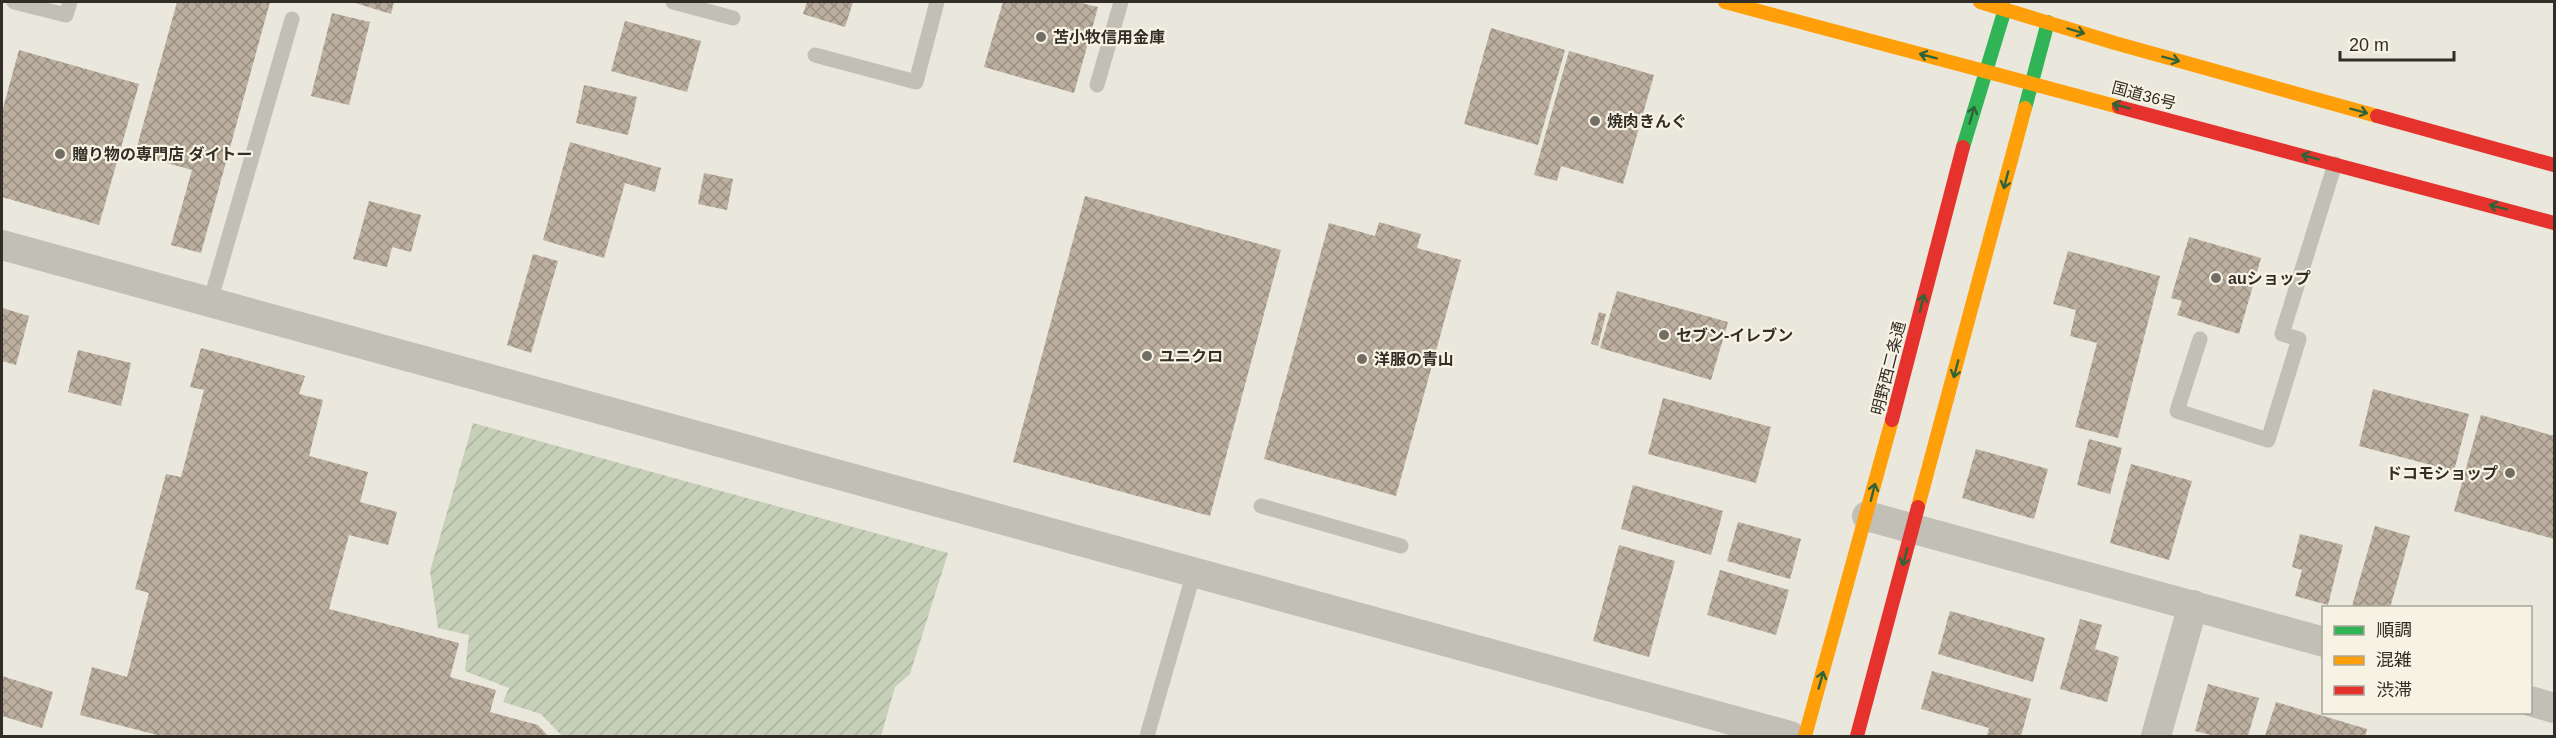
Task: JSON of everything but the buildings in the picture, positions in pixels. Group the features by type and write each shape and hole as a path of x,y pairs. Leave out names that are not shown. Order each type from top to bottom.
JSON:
{"main road":[{"name":"国道36号","path":"1725,2 2554,222"},
{"path":"1980,2 2006,5 2049,17 2127,47 2554,165"},
{"name":"明野西二条通","path":"1805,736 1867,516 1984,72 2006,5"},
{"path":"1857,736 2049,17"}],"street":[{"path":"2,245 1790,736"},
{"path":"1867,516 2322,641"},
{"path":"2156,736 2193,605"},
{"path":"2532,702 2554,708"}],"lane":[{"path":"14,2 66,15 70,2"},
{"path":"673,2 733,18"},
{"path":"815,55 916,82 937,2"},
{"path":"1097,85 1121,2"},
{"path":"210,302 292,19"},
{"path":"2199,339 2177,411 2268,440 2299,339 2282,334 2336,164"},
{"path":"1261,506 1401,546"},
{"path":"1147,736 1194,572"}],"green space":[{"path":"473,423 948,553 910,674 895,687 881,736 562,736 541,714 503,702 509,688 465,671 469,635 438,628 430,571"}],"traffic: fast":[{"path":"1963,147 2005,9"},
{"path":"2025,108 2048,22"}],"traffic: slow":[{"path":"1725,2 2119,107"},
{"path":"1980,2 2115,43 2377,116"},
{"path":"1918,507 2025,108"},
{"path":"1805,736 1892,420"}],"traffic: jam":[{"path":"2119,107 2554,223"},
{"path":"2377,116 2554,165"},
{"path":"1892,420 1963,147"},
{"path":"1857,736 1918,507"}],"place":[{"name":"苫小牧信用金庫","path":"1041,37"},
{"name":"焼肉きんぐ","path":"1595,121"},
{"name":"贈り物の専門店 ダイトー","path":"60,154"},
{"name":"auショップ","path":"2216,278"},
{"name":"セブン-イレブン","path":"1664,335"},
{"name":"ユニクロ","path":"1147,356"},
{"name":"洋服の青山","path":"1362,359"},
{"name":"ドコモショップ","path":"2510,473"}]}
